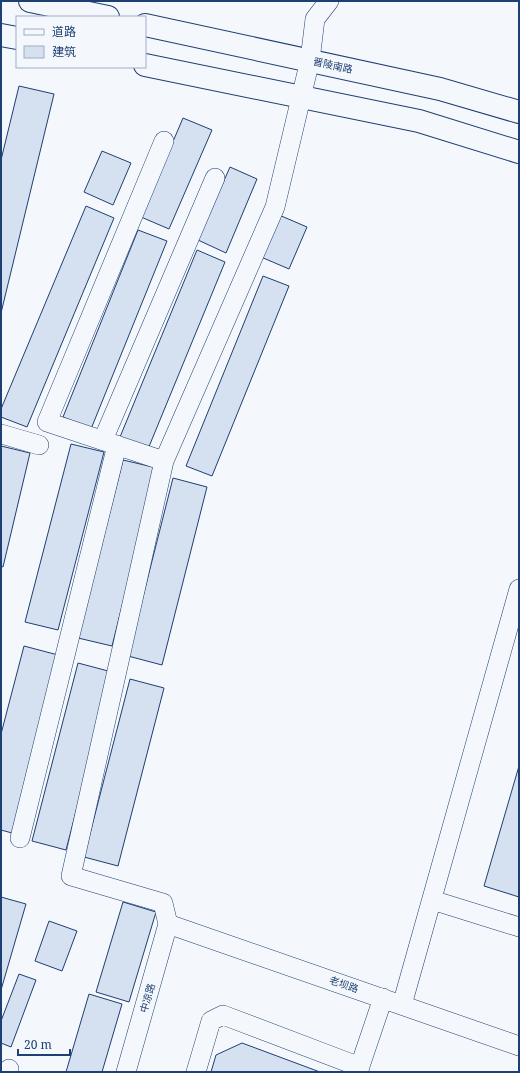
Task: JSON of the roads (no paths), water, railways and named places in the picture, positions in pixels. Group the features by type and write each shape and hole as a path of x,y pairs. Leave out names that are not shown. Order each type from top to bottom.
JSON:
{"main road":[{"path":"30,1 103,16"},
{"name":"晋陵南路","path":"146,25 440,89 519,112"},
{"path":"1,35 16,38"},
{"path":"146,65 419,121 519,152"},
{"path":"419,121 519,167"}],"street":[{"path":"168,924 163,903 70,876 164,461 275,207 310,60 315,19 329,1"},
{"path":"164,141 47,422 164,461"},
{"path":"20,838 110,443 215,178"},
{"path":"1,434 39,445"},
{"path":"402,1005 519,589"},
{"path":"432,900 519,927"},
{"name":"老坝路","path":"168,924 519,1046"},
{"name":"中凉路","path":"126,1072 168,924"},
{"path":"196,1072 211,1021 223,1015 359,1070 383,998"}]}
